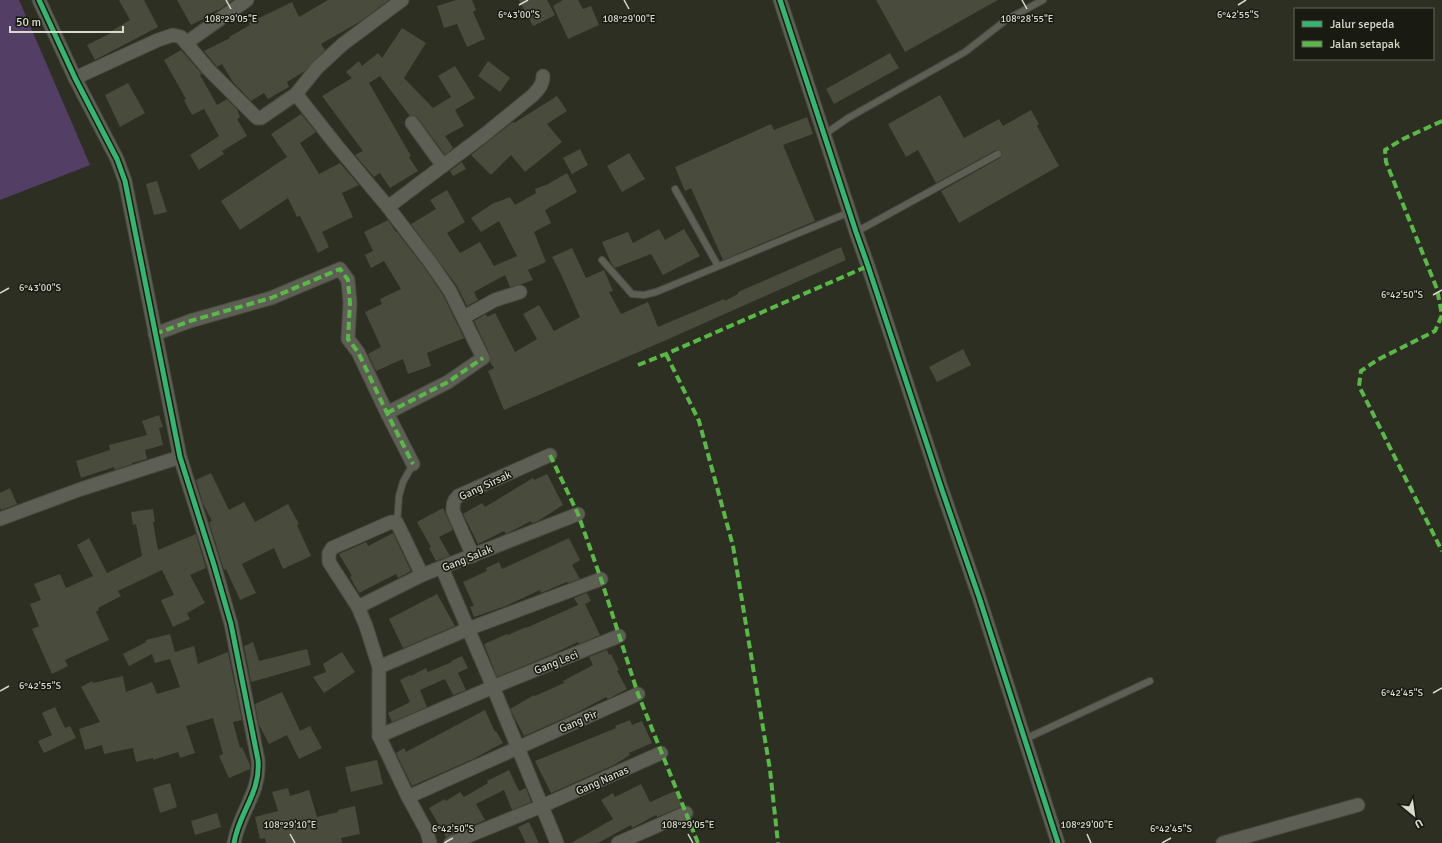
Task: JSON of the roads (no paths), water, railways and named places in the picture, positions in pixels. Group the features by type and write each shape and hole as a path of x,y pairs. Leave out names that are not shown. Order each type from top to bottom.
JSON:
{"street":[{"path":"39,0 75,78 117,159 125,181 180,457 231,624 259,771 257,784 236,829 234,843"},
{"path":"186,44 247,0"},
{"path":"75,78 158,40 173,35 178,36 181,37 209,70 257,118 264,117 296,94 317,68 343,44 402,0"},
{"path":"780,0 856,232 979,597 1058,843"},
{"path":"388,207 532,96 539,88 542,82 542,76"},
{"path":"296,94 388,207 446,286 464,317 483,358 448,382 387,413"},
{"path":"412,123 443,166"},
{"path":"155,334 190,321 271,298 340,269 348,280 350,303 348,340 358,352 413,464"},
{"path":"464,317 495,300 520,292"},
{"name":"Gang Sirsak","path":"474,556 453,510 452,504 454,500 458,496 550,455"},
{"path":"0,518 80,489 180,457"},
{"name":"Gang Salak","path":"358,607 422,575 474,556 578,514"},
{"path":"422,575 397,523 391,522 386,524 332,548 329,553 329,562 358,607 366,626 379,667 379,736 408,797 427,832 430,843"},
{"path":"442,568 557,843"},
{"path":"379,667 468,629 601,579"},
{"name":"Gang Leci","path":"379,736 493,687 619,636"},
{"name":"Gang Pir","path":"408,797 638,694"},
{"name":"Gang Nanas","path":"451,843 542,806 661,753"},
{"path":"1223,843 1358,805"},
{"path":"618,843 686,813"}],"lane":[{"path":"825,134 848,118 965,52 1006,20 1043,0"},
{"path":"856,232 998,154"},
{"path":"676,189 718,266"},
{"path":"602,260 632,294 644,296 850,212"},
{"path":"397,523 399,496 403,482 413,464"},
{"path":"1025,739 1150,681"}]}
